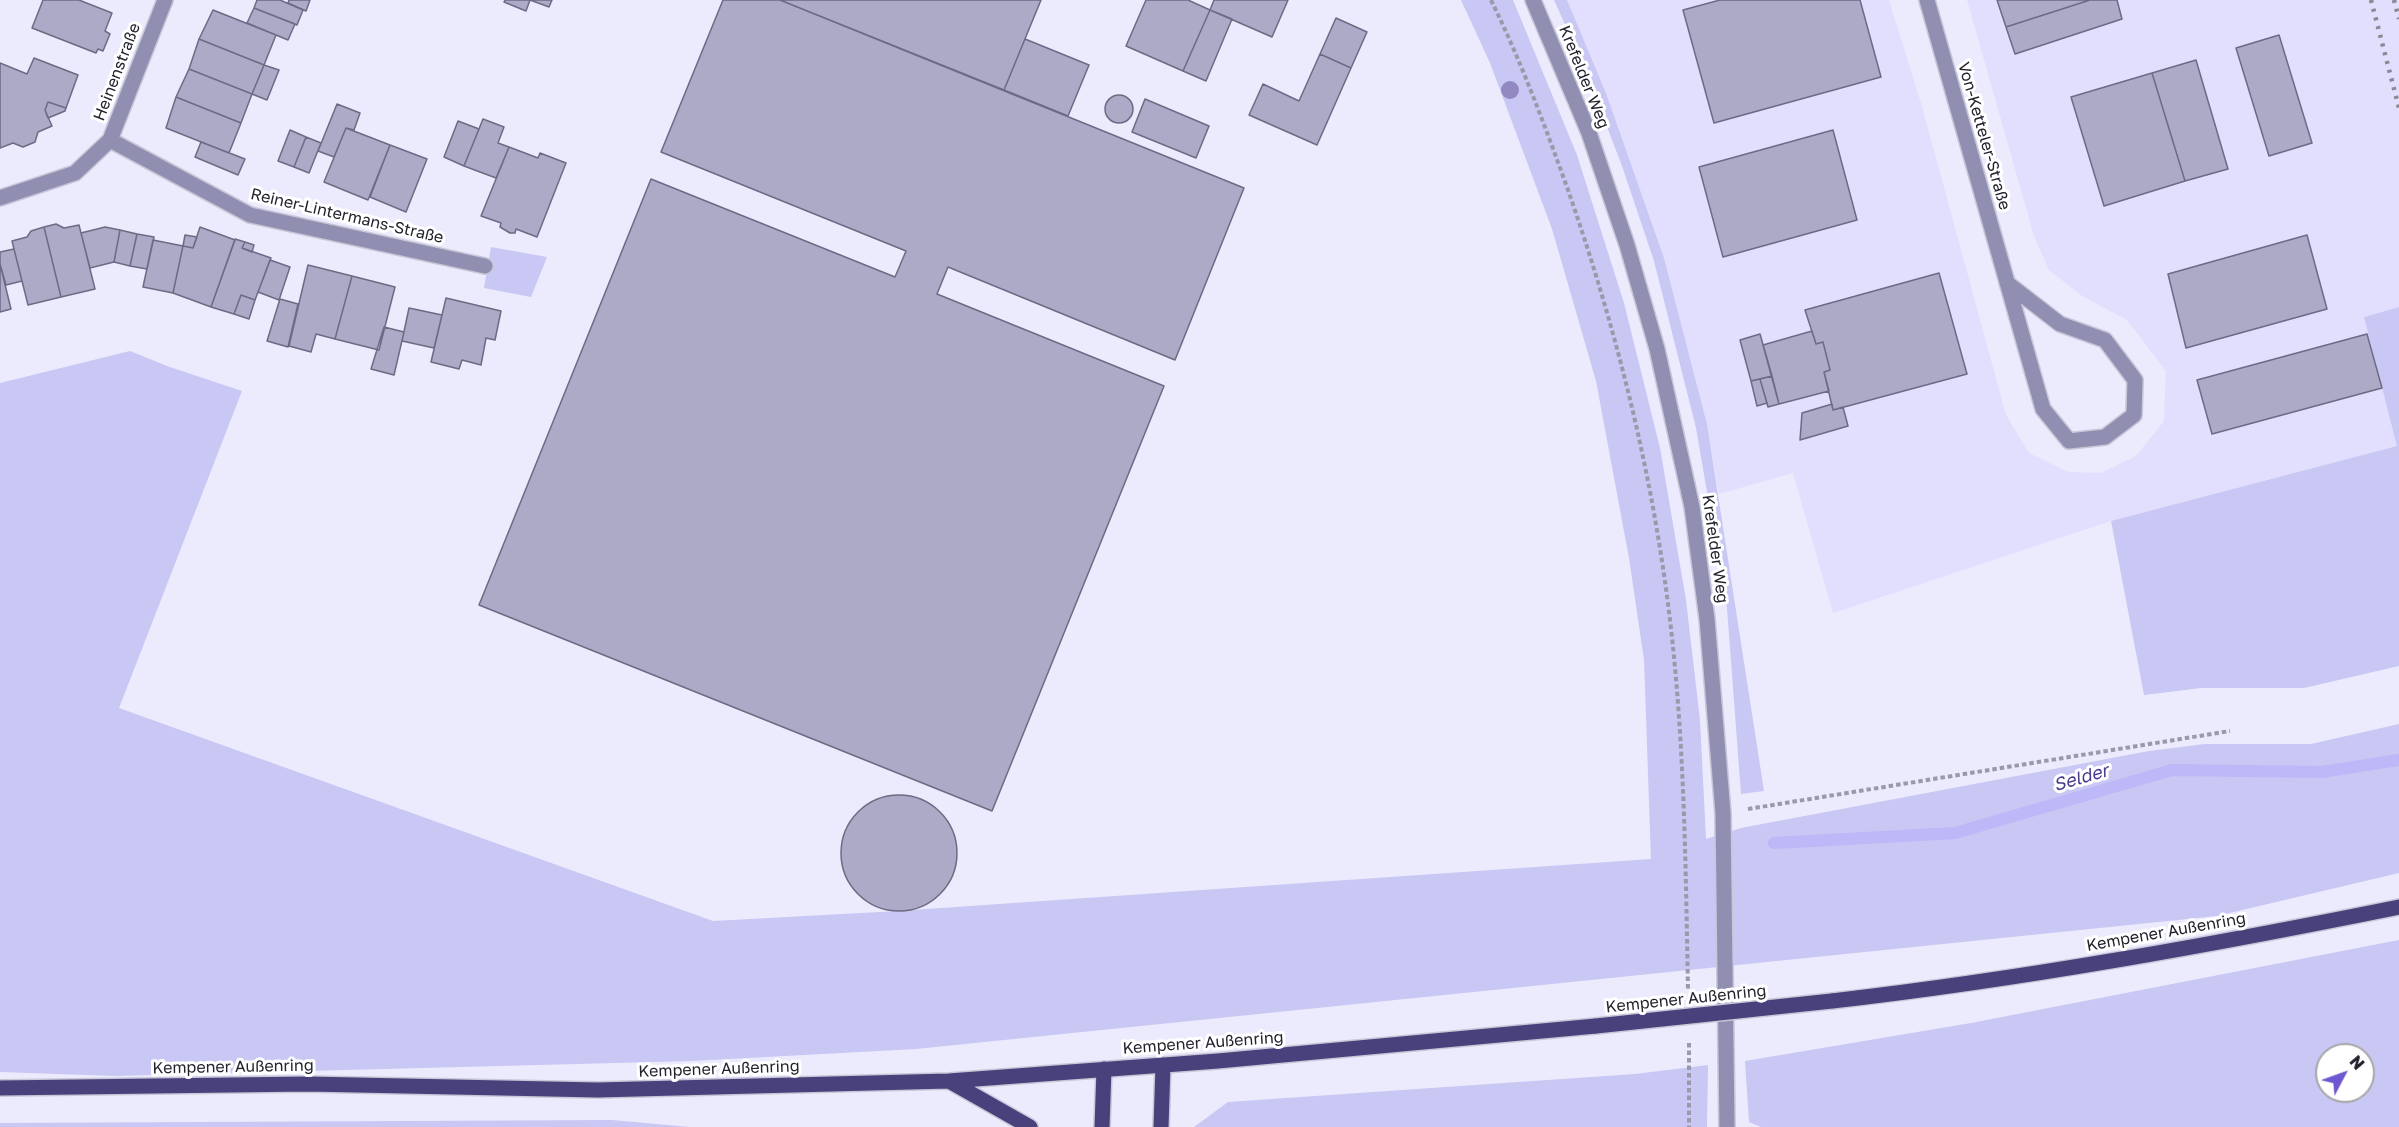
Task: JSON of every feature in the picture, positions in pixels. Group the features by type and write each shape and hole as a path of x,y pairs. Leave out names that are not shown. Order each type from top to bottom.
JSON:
{"main road":[{"name":"Kempener Außenring","path":"0,1088 308,1083 598,1090 949,1080 1163,1065 1596,1026 1832,1001 2016,977 2175,950 2399,907"},
{"path":"1161,1127 1163,1065"},
{"path":"1102,1127 1104,1069"},
{"path":"949,1080 1030,1127"}],"street":[{"name":"Heinenstraße","path":"0,198 75,173 110,141 165,0"},
{"name":"Krefelder Weg","path":"1533,0 1589,134 1627,245 1657,349 1692,507 1707,619 1723,813 1727,1127"},
{"name":"Von-Ketteler-Straße","path":"1927,0 2007,283 2043,409 2069,441 2105,437 2134,415 2135,380 2105,340 2060,324 2007,283"},
{"name":"Reiner-Lintermans-Straße","path":"110,141 250,215 484,266"}],"path":[{"path":"1491,0 1548,133 1589,252 1615,338 1638,430 1666,595 1676,679 1685,856 1688,995"},
{"path":"1723,813 2230,731"},
{"path":"1689,1041 1689,1127"}],"shaded area":[{"path":"1461,0 1513,0 1577,155 1624,303 1660,448 1686,600 1700,720 1706,839 1741,828 2149,751 2205,744 2311,744 2399,724 2399,873 2217,916 916,1049 692,1061 115,1076 0,1072 0,383 130,351 242,391 119,708 713,921 898,911 1651,859 1644,660 1629,558 1596,381 1552,229 1490,63"},
{"path":"1554,0 1567,0 1606,93 1664,258 1707,424 1764,791 1741,794 1727,608 1696,428 1654,261 1622,166 1585,69"},
{"path":"1567,0 1889,0 1921,103 2006,415 2029,453 2068,472 2101,473 2136,456 2164,421 2166,371 2127,320 2082,296 2049,270 2034,236 1967,0 2399,0 2399,307 2364,317 2398,446 2111,521 1833,613 1793,473 1719,494 1707,424 1664,258 1606,93"},
{"path":"491,247 547,257 531,297 484,288"},
{"path":"2399,307 2399,666 2304,688 2201,688 2144,695 2111,521 2397,446 2364,317"},
{"path":"2399,940 2399,1127 1761,1127 1749,1122 1745,1061 1971,1023"},
{"path":"1708,1065 1707,1127 1194,1127 1228,1102 1635,1074"},
{"path":"612,1120 690,1127 0,1127 0,1123"}],"building":[{"path":"43,0 79,0 112,13 105,31 110,34 103,51 98,49 96,53 32,28"},
{"path":"257,0 280,0 303,10 297,25 254,8"},
{"path":"289,0 310,0 306,11 288,3"},
{"path":"505,0 530,0 526,11 504,2"},
{"path":"530,0 552,0 549,7"},
{"path":"723,0 780,0 1244,188 1175,360 948,267 937,294 1164,386 992,811 479,605 651,179 895,277 906,251 661,152"},
{"path":"780,0 1041,0 1004,90"},
{"path":"1146,0 1188,0 1210,10 1183,71 1126,46"},
{"path":"1214,0 1288,0 1272,37 1210,10"},
{"path":"1720,0 1860,0 1881,77 1714,123 1683,10"},
{"path":"1997,0 2090,0 2006,27"},
{"path":"2090,0 2117,0 2122,19 2015,54 2006,27"},
{"path":"254,8 295,24 288,40 247,23"},
{"path":"213,10 276,35 264,65 199,39"},
{"path":"1210,10 1232,19 1206,81 1183,71"},
{"path":"1336,18 1367,32 1351,68 1320,54"},
{"path":"2279,35 2312,143 2269,156 2236,48"},
{"path":"199,39 264,65 252,94 189,69"},
{"path":"1025,39 1089,65 1068,116 1004,90"},
{"path":"1320,54 1351,68 1317,145 1249,115 1263,84 1299,101"},
{"path":"34,58 78,75 66,108 48,102 45,110 52,126 38,132 35,142 23,147 13,143 0,148 0,63 27,74"},
{"path":"2196,60 2228,169 2185,181 2152,73"},
{"path":"264,65 279,70 267,100 252,94"},
{"path":"189,69 252,94 241,123 176,97"},
{"path":"2152,73 2185,181 2104,206 2071,97"},
{"path":"1119,95 1129,99 1133,109 1129,119 1119,123 1109,119 1105,109 1109,99"},
{"path":"176,97 241,123 229,153 166,128"},
{"path":"1145,99 1209,126 1196,158 1132,132"},
{"path":"48,102 66,108 65,111 48,118 45,110"},
{"path":"337,104 360,113 354,130 346,128 334,157 318,151"},
{"path":"483,119 504,127 498,143 509,147 496,178 464,166"},
{"path":"458,121 479,129 464,166 444,157"},
{"path":"346,128 390,145 368,200 324,182"},
{"path":"290,130 306,137 294,167 278,161"},
{"path":"1833,130 1857,220 1723,257 1699,167"},
{"path":"306,137 321,143 309,173 294,167"},
{"path":"201,142 245,159 238,175 195,157"},
{"path":"390,145 427,159 406,212 370,197"},
{"path":"509,147 538,158 540,153 566,163 537,237 516,229 515,233 510,233 500,227 501,223 481,216"},
{"path":"56,224 64,228 79,225 95,289 61,297 44,227"},
{"path":"44,227 61,297 28,305 12,241 27,237 31,231"},
{"path":"105,227 120,230 114,262 90,268 81,233"},
{"path":"200,227 235,240 211,307 173,293 183,246 193,248"},
{"path":"120,230 137,234 130,266 114,262"},
{"path":"137,234 154,237 147,269 130,266"},
{"path":"185,235 197,237 193,248 183,246"},
{"path":"2307,235 2327,309 2186,348 2168,274"},
{"path":"235,239 245,242 242,248 271,258 255,300 241,295 234,314 211,307"},
{"path":"153,240 183,246 173,293 143,287"},
{"path":"245,242 254,245 252,252 242,248"},
{"path":"14,249 22,281 6,285 0,264 0,252"},
{"path":"270,260 290,267 279,300 258,292"},
{"path":"0,264 11,309 0,312"},
{"path":"308,265 352,276 335,339 316,334 311,352 289,346"},
{"path":"1939,273 1967,374 1833,410 1824,372 1830,370 1823,342 1816,344 1805,310"},
{"path":"352,276 395,287 379,350 335,339"},
{"path":"241,295 255,300 249,319 234,314"},
{"path":"446,298 501,311 495,340 486,338 481,365 462,360 459,369 431,362"},
{"path":"280,299 298,304 288,347 267,341"},
{"path":"409,308 442,315 434,348 402,341"},
{"path":"384,327 404,332 394,375 371,369"},
{"path":"1812,331 1816,344 1823,342 1830,370 1824,372 1829,391 1779,404 1763,345"},
{"path":"1760,334 1772,376 1751,381 1740,340"},
{"path":"2367,334 2382,388 2212,434 2197,380"},
{"path":"1772,376 1779,404 1768,407 1760,379"},
{"path":"1760,379 1767,403 1757,406 1751,381"},
{"path":"1832,404 1833,410 1843,407 1848,426 1800,440 1802,413"},
{"path":"899,795 921,799 940,812 953,831 957,853 953,875 940,894 921,907 899,911 877,907 858,894 845,875 841,853 845,831 858,812 877,799"}],"waterway":[{"name":"Selder","path":"1774,843 1955,833 2172,770 2322,772 2399,760"}],"railway":[{"path":"2371,0 2399,108"},
{"path":"2394,0 2399,19"}]}
